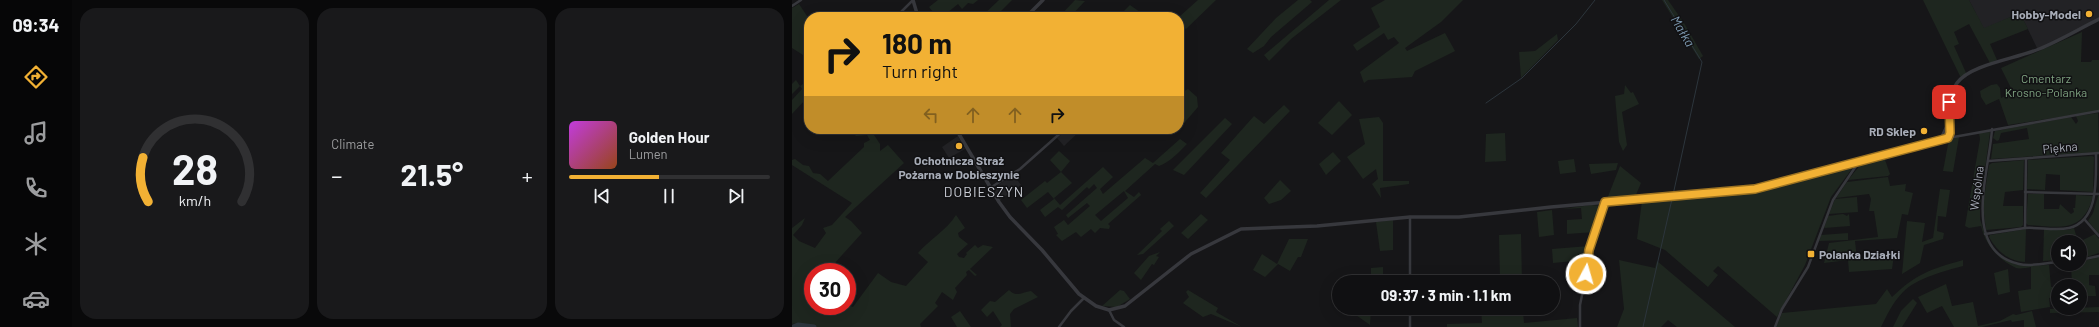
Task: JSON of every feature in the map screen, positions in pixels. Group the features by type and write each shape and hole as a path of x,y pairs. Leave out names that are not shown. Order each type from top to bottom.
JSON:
{"street":[{"path":"792,6 801,0"},
{"path":"901,12 913,0 917,12"},
{"path":"1031,12 1043,0"},
{"path":"1948,138 1948,107 1951,95 1957,83 1967,74 2038,50 2099,19"},
{"path":"959,134 990,188 1010,217 1042,250 1084,298 1096,306 1109,310 1125,306 1191,254 1241,229 1317,226 1410,217 1459,217 1755,189 1858,163 1941,139 2099,111"},
{"name":"Wspólna","path":"1992,129 1982,205 1985,234 1994,249 2012,262 2026,265 2051,263"},
{"path":"1948,132 1955,136"},
{"path":"1941,139 1948,132"},
{"path":"990,188 1020,169 1059,134"},
{"name":"Piękna","path":"1988,162 2098,153 2097,194 2094,205 2085,220"},
{"name":"Piękna","path":"2025,228 2026,159"},
{"path":"1775,327 1782,309 1808,267 1833,200 1858,163"},
{"path":"2025,192 2097,194"},
{"path":"1580,327 1580,305 1588,266 1588,255 1605,202"},
{"path":"1410,217 1410,275"},
{"path":"1985,234 2025,228 2067,228 2085,220 2099,236"},
{"path":"2087,259 2099,256"},
{"path":"1059,327 1071,311 1084,298"},
{"path":"1109,310 1114,320 1124,327"},
{"path":"1410,315 1410,327"}],"shaded area":[{"path":"1969,0 2099,0 2099,21 2038,50 2020,13 1984,29"},
{"path":"1061,134 1077,134 1064,146 1057,138"},
{"path":"958,136 965,149 949,158 942,147"},
{"path":"1013,174 1021,185 1000,200 993,189"}],"green space":[{"path":"938,0 978,0 973,4 968,3 962,9 958,4 948,12 933,12 929,7"},
{"path":"999,0 1012,0 1000,12 986,12"},
{"path":"1075,0 1085,1 1075,12 1064,12"},
{"path":"1198,0 1216,0 1186,29 1184,27 1184,13"},
{"path":"1298,0 1310,0 1312,2 1271,37 1264,46 1253,53 1247,49 1276,18"},
{"path":"1329,0 1341,0 1291,39 1269,61 1264,55"},
{"path":"1385,0 1463,0 1441,22 1405,48 1407,51 1445,33 1455,51 1415,71 1412,77 1368,80 1364,83 1360,72 1399,43 1394,37 1388,40 1384,33 1357,51 1353,45 1380,27 1371,8"},
{"path":"1662,0 1668,0 1684,23 1703,56 1699,59"},
{"path":"1923,0 1969,0 1984,28 2020,13 2028,29 1990,44 1997,60 1990,63 1969,24 1954,32 1959,44 1954,46 1967,75 1961,78"},
{"path":"799,4 804,12 803,55 792,48 792,8"},
{"path":"1130,5 1140,12 1123,12"},
{"name":"Cmentarz Krosno-Polanka","path":"2082,32 2081,62 2099,60 2099,111 2008,125 1999,99 1986,105 1981,97 1980,91 1991,85 1997,84 2000,88 2001,98 2013,92 2001,68"},
{"path":"1557,34 1558,40 1521,78 1519,52 1535,51"},
{"path":"796,80 800,86 792,94 792,84"},
{"path":"803,84 804,101 792,114 792,100 802,89 800,86"},
{"path":"1625,85 1631,93 1633,92 1639,104 1622,112 1627,145 1623,151 1619,142 1615,96 1624,94"},
{"path":"1188,89 1197,97 1198,107 1184,123 1184,91"},
{"path":"1339,101 1352,115 1332,135 1318,123"},
{"path":"1284,105 1290,111 1206,198 1200,193 1230,160 1221,153 1254,116 1264,124"},
{"path":"2098,113 2099,152 1991,159 1993,144 2029,139 2027,128 2001,133 1999,140 1997,141 1993,138 1995,131 2071,117 2076,124 2078,121 2076,116"},
{"path":"1379,117 1383,123 1383,181 1409,181 1409,184 1380,188 1381,198 1372,184 1378,179 1376,169 1363,179 1347,157 1365,144 1359,119"},
{"path":"1225,118 1232,124 1184,175 1173,170"},
{"path":"1990,132 1980,206 1980,219 1986,238 1998,255 2015,264 2026,266 2051,265 2049,265 2051,287 2051,298 2049,298 2050,307 2021,312 2018,291 2031,289 2031,267 2016,268 1998,256 1986,240 1981,226 1969,228 1965,226 1980,139 1979,133"},
{"path":"1505,133 1506,161 1485,162 1486,134"},
{"path":"854,134 873,134 880,144 880,151 888,145 904,163 845,217 862,233 835,263 804,263 804,315 856,315 856,303 878,273 891,282 906,286 928,262 918,253 948,226 956,215 965,228 958,233 959,237 968,244 957,254 959,257 964,258 967,254 966,253 975,245 978,248 983,245 993,247 970,269 977,275 975,276 969,270 966,272 967,275 955,288 957,292 953,300 942,292 935,303 938,306 920,324 921,327 798,327 798,323 792,324 792,228 805,218 802,225 793,235 799,241 815,248 826,233 823,228 832,225 852,203 792,165 792,160 795,159 803,165 809,166 813,173 820,174 828,181 864,147 864,143 870,140 867,135 856,136"},
{"path":"1959,137 1953,172 1943,171 1949,139"},
{"path":"1180,139 1187,144 1167,162 1159,166 1155,164 1125,191 1134,197 1139,192 1141,195 1108,224 1110,226 1109,229 1100,228 1095,233 1091,229 1081,237 1076,232 1062,241 1056,235 1058,234 1054,227 1064,220 1068,225 1090,206 1087,203 1068,218 1066,215 1097,188 1094,184 1089,189 1087,187 1062,210 1058,207 1045,217 1040,210 1054,199 1048,192 1027,208 1021,200 1045,181 1047,183 1061,172 1072,183 1054,198 1060,205 1103,167 1113,177 1100,189 1103,194 1145,158 1153,163","holes":["1124,191 1128,198 1101,221 1095,215"]},
{"path":"1059,151 1070,161 1061,172 1050,160"},
{"path":"1333,152 1341,161 1326,175 1319,164"},
{"path":"1884,157 1890,174 1888,176 1848,180 1862,163"},
{"path":"2094,157 2093,192 2060,190 2060,175 2046,174 2045,190 2027,189 2028,160"},
{"path":"1574,159 1576,172 1560,174 1558,161"},
{"path":"2024,160 2023,190 2005,192 2003,206 2023,206 2023,225 2021,227 1986,230 1983,205 1989,165 1992,163"},
{"path":"1618,163 1616,170 1591,174 1589,164"},
{"path":"1620,166 1641,183 1635,197 1607,199"},
{"path":"1854,166 1831,197 1805,265 1777,317 1718,266 1713,271 1718,275 1708,287 1665,250 1637,239 1642,201 1756,192"},
{"path":"1888,177 1890,186 1906,184 1905,191 1913,193 1908,215 1902,214 1897,238 1855,241 1857,259 1894,255 1892,269 1849,272 1848,260 1824,263 1829,243 1878,237 1874,211 1869,211 1871,199 1869,194 1836,198 1847,182"},
{"path":"1280,180 1291,191 1281,200 1269,204 1264,198"},
{"path":"1940,189 1950,190 1946,217 1938,216 1937,231 1944,233 1943,239 1924,245 1920,263 1902,274 1907,221 1925,223 1922,242 1933,238"},
{"path":"2028,194 2044,194 2044,209 2059,209 2060,204 2071,214 2074,212 2073,208 2075,208 2076,195 2093,196 2089,208 2083,217 2069,226 2050,227 2028,225 2026,223"},
{"path":"2098,196 2099,234 2088,221 2093,213"},
{"path":"1857,197 1858,212 1829,214 1835,199"},
{"path":"1591,205 1602,206 1595,232 1567,234 1567,220 1582,219 1581,208 1562,209"},
{"path":"1552,210 1554,235 1539,237 1537,212"},
{"path":"1201,214 1208,220 1188,239 1181,233"},
{"path":"1843,214 1847,216 1849,214 1850,226 1824,228 1828,216"},
{"path":"1393,220 1393,250 1380,251 1376,222"},
{"path":"1169,221 1174,226 1143,254 1137,255 1162,231 1160,229"},
{"path":"2074,228 2076,235 2051,235 2051,260 2043,261 2044,229 2068,230"},
{"path":"2026,229 2025,262 2013,260 1999,251 1989,237 1990,235"},
{"path":"1848,233 1848,240 1819,241 1821,235"},
{"path":"1521,234 1522,275 1500,275 1499,235"},
{"path":"2095,234 2099,239 2099,253 2087,257 2087,238"},
{"path":"1289,239 1308,239 1301,257 1298,257 1290,271 1278,264 1265,277 1253,270 1262,254 1277,264"},
{"path":"1589,246 1585,260 1553,263 1552,249"},
{"path":"1160,252 1156,256 1159,257 1154,265 1152,264 1141,280 1134,273 1149,256"},
{"path":"2099,257 2099,275 2089,275 2089,285 2095,286 2096,296 2087,296 2087,279 2072,279 2071,271 2087,271 2087,260"},
{"path":"1619,260 1655,268 1657,261 1735,327 1677,327 1668,320 1661,327 1617,327 1624,309"},
{"path":"1963,260 1963,266 1923,279 1909,287 1896,300 1881,327 1776,327 1782,313 1876,304 1887,289 1892,297 1924,273"},
{"path":"1383,267 1383,275 1371,275 1371,268"},
{"path":"2008,269 2010,292 1998,295 1994,273"},
{"path":"1946,284 1952,306 1973,302 1978,326 2000,321 2013,314 2016,315 2032,311 2036,327 2024,327 2024,320 2012,322 2011,320 1982,327 1954,327 1942,306 1927,313 1918,297"},
{"path":"1009,290 1015,294 1031,291 1038,297 1014,309 1010,314 1011,327 1000,327 1002,325 993,311 987,317 981,310 990,301 995,302"},
{"path":"1120,290 1124,291 1130,299 1117,307 1102,306"},
{"path":"1188,290 1218,308 1216,312 1242,327 1211,314 1203,317 1183,303 1189,297 1186,292"},
{"path":"1913,299 1917,303 1902,327 1893,327 1901,311"},
{"path":"2087,307 2099,307 2099,312 2087,312"},
{"path":"960,311 971,327 957,327 951,317"},
{"path":"1356,315 1371,315 1370,325"},
{"path":"1481,315 1523,315 1524,323 1577,318 1578,327 1447,327 1447,324 1482,323"}],"waterway":[{"path":"1486,103 1522,78 1576,24 1595,0"},
{"name":"Małka","path":"1664,0 1702,62 1673,195"},
{"path":"1643,327 1672,199"},
{"path":"793,327 798,325 814,327"}],"place":[{"name":"Hobby-Model","path":"2089,14"},
{"name":"RD Sklep","path":"1924,131"},
{"name":"Ochotnicza Straż Pożarna w Dobieszynie","path":"959,146"},
{"name":"Polanka Działki","path":"1811,254"}],"district":[{"name":"DOBIESZYN","path":"984,191"}],"route":[{"path":"1586,274 1589,260 1589,250 1605,202 1755,189 1948,138 1950,133 1948,112 1949,102"}]}
